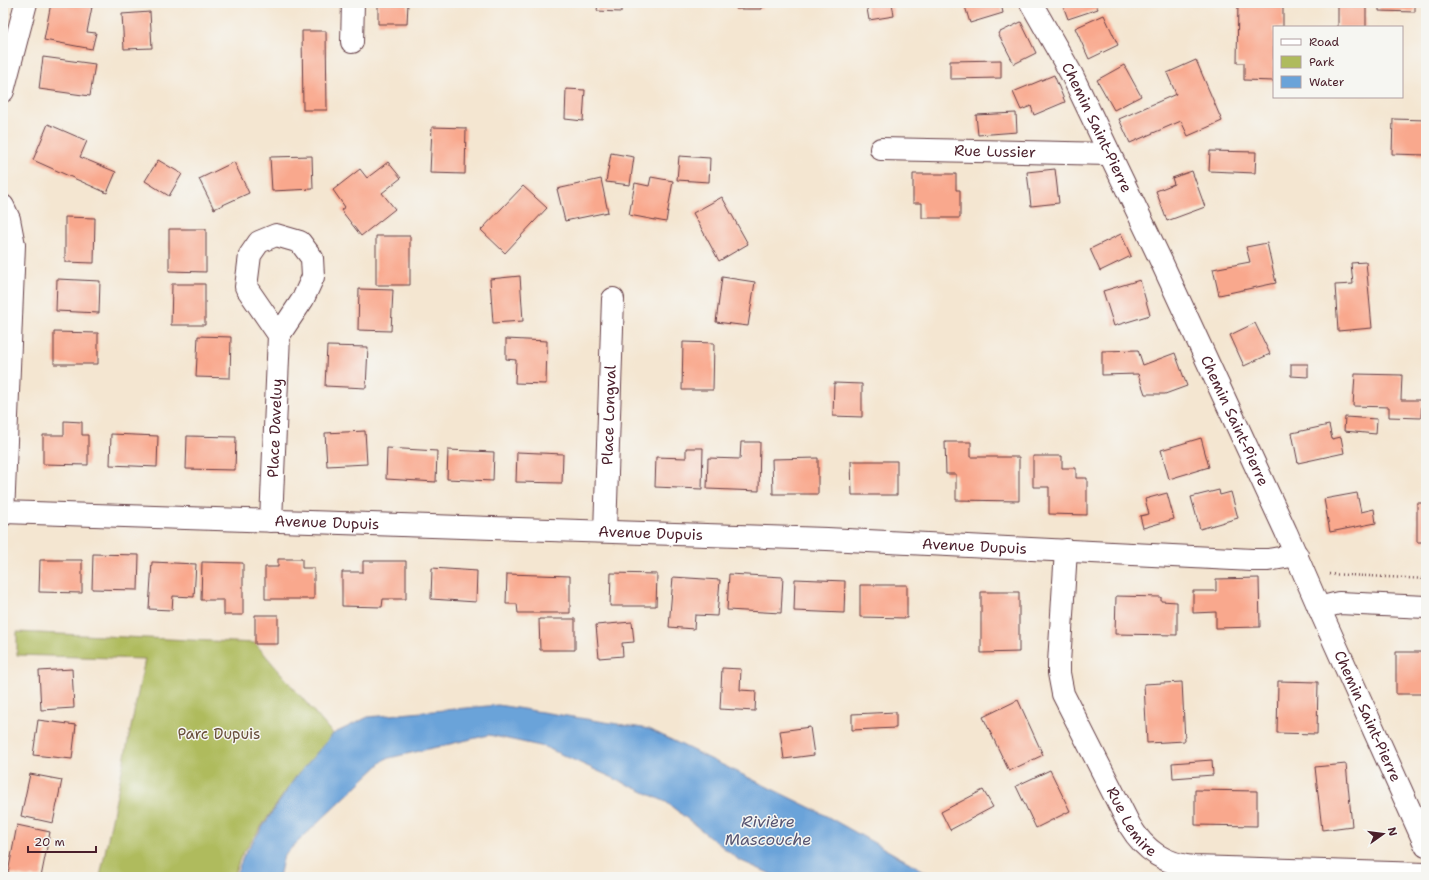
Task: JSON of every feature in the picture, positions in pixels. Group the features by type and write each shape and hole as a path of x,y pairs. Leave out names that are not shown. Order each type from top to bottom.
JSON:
{"street":[{"path":"3,91 26,3"},
{"path":"352,42 353,3"},
{"name":"Chemin Saint-Pierre","path":"1031,3 1072,75 1162,263 1297,555 1319,608 1426,846"},
{"name":"Rue Lussier","path":"881,149 1109,154"},
{"path":"3,206 9,219 14,245 3,513"},
{"name":"Place Longval","path":"605,531 613,299"},
{"name":"Place Daveluy","path":"271,521 279,334"},
{"name":"Avenue Dupuis","path":"3,513 827,539 1253,560 1272,560 1297,555"},
{"name":"Rue Lemire","path":"1066,550 1058,673 1063,694 1130,826 1136,836 1149,850 1174,864 1194,867 1426,874"},
{"path":"1319,608 1339,603 1426,607"}],"path":[{"path":"1323,571 1333,575 1426,579"}],"green space":[{"name":"Parc Dupuis","path":"17,632 255,643 333,734 295,778 241,856 233,877 100,877 145,659 17,655"}],"water":[{"name":"Rivière Mascouche","path":"498,705 649,729 821,813 935,877 778,877 739,860 666,802 545,747 489,735 385,759 284,855 279,877 235,877 244,855 295,778 333,734 368,717"}],"building":[{"path":"51,3 68,3 92,7 87,32 96,33 92,49 44,40"},
{"path":"378,3 408,3 407,24 378,24"},
{"path":"598,3 621,3 621,12 597,11"},
{"path":"736,3 762,3 762,9 736,9"},
{"path":"866,3 892,3 894,16 869,20"},
{"path":"964,3 1001,3 1003,13 970,23"},
{"path":"1062,3 1095,3 1098,9 1068,19"},
{"path":"1238,3 1283,3 1283,26 1273,26 1273,81 1244,80 1244,63 1237,63"},
{"path":"1338,3 1366,3 1366,26 1338,26"},
{"path":"1379,3 1415,3 1415,12 1379,11"},
{"path":"150,12 152,48 124,49 122,14"},
{"path":"1104,15 1118,45 1089,59 1075,28"},
{"path":"1021,22 1036,53 1014,64 998,33"},
{"path":"302,31 326,31 327,110 303,110"},
{"path":"43,57 95,64 90,96 39,89"},
{"path":"1001,60 1001,78 950,79 950,61"},
{"path":"1196,60 1222,121 1188,136 1181,121 1130,143 1119,119 1176,94 1167,73"},
{"path":"1124,65 1141,96 1114,110 1097,80"},
{"path":"1054,75 1065,102 1034,115 1031,106 1021,110 1013,92"},
{"path":"566,89 585,90 583,121 565,119"},
{"path":"1016,113 1017,132 978,135 976,115"},
{"path":"1393,119 1426,120 1426,155 1392,154"},
{"path":"48,124 87,141 80,157 116,172 107,193 33,160"},
{"path":"432,127 466,128 465,174 430,173"},
{"path":"1210,151 1256,152 1255,173 1209,171"},
{"path":"611,153 634,157 630,185 606,182"},
{"path":"312,156 313,189 272,191 270,157"},
{"path":"679,156 710,158 709,182 677,180"},
{"path":"158,160 182,174 169,196 145,181"},
{"path":"234,162 249,193 214,209 199,179"},
{"path":"388,162 401,178 382,193 395,209 361,236 341,210 345,207 333,190 360,169 367,178"},
{"path":"1055,169 1059,203 1031,206 1027,172"},
{"path":"1192,171 1205,207 1167,221 1156,191 1174,184 1172,178"},
{"path":"913,174 956,174 956,190 960,190 960,218 922,218 922,203 913,203"},
{"path":"651,177 673,181 666,222 629,215 635,183 649,186"},
{"path":"601,179 608,212 565,221 557,189"},
{"path":"523,186 547,208 505,253 481,230"},
{"path":"722,197 748,244 719,261 693,213"},
{"path":"65,217 95,218 94,263 65,262"},
{"path":"169,229 206,229 206,272 169,271"},
{"path":"1121,234 1131,256 1100,271 1090,249"},
{"path":"376,236 410,236 410,285 376,285"},
{"path":"1267,243 1276,283 1219,295 1213,269 1250,262 1246,247"},
{"path":"1366,262 1372,328 1338,331 1335,285 1353,284 1351,263"},
{"path":"520,276 523,321 493,323 490,279"},
{"path":"722,277 755,282 748,326 716,322"},
{"path":"57,279 100,281 99,313 56,311"},
{"path":"1140,280 1150,315 1114,326 1103,291"},
{"path":"172,284 205,284 205,325 171,325"},
{"path":"359,289 393,290 391,331 358,330"},
{"path":"1255,323 1270,354 1244,366 1230,335"},
{"path":"54,332 98,333 98,364 54,364"},
{"path":"198,336 231,337 230,378 196,377"},
{"path":"506,339 547,341 546,384 515,383 516,360 506,359"},
{"path":"683,342 714,343 713,390 682,390"},
{"path":"327,346 368,347 366,388 325,386"},
{"path":"1138,350 1143,365 1175,353 1187,386 1165,394 1145,394 1138,374 1102,375 1102,351"},
{"path":"1291,364 1308,364 1308,377 1291,376"},
{"path":"1355,374 1402,375 1401,400 1422,400 1421,418 1389,417 1389,407 1353,406"},
{"path":"834,383 862,384 862,417 833,416"},
{"path":"1345,417 1377,419 1376,434 1344,431"},
{"path":"64,421 82,422 82,435 88,435 88,465 43,464 43,435 64,435"},
{"path":"1329,425 1332,439 1341,437 1344,453 1298,463 1292,433"},
{"path":"365,431 367,464 327,466 325,433"},
{"path":"111,434 158,436 157,467 110,465"},
{"path":"187,436 236,437 235,470 186,469"},
{"path":"1201,438 1209,467 1169,479 1161,450"},
{"path":"741,442 760,442 759,491 707,489 708,458 740,459"},
{"path":"945,442 971,442 971,457 1019,457 1019,501 956,500 956,474 946,474"},
{"path":"387,448 437,451 436,482 386,479"},
{"path":"686,448 703,448 702,489 655,487 656,457 686,458"},
{"path":"448,450 494,452 493,481 447,479"},
{"path":"517,452 563,454 562,483 516,482"},
{"path":"1033,456 1062,456 1062,468 1076,468 1076,478 1087,478 1087,515 1049,514 1049,487 1033,487"},
{"path":"818,458 818,494 773,494 772,459"},
{"path":"851,461 897,461 897,495 852,495"},
{"path":"1219,490 1220,495 1231,492 1238,518 1200,529 1191,497"},
{"path":"1167,493 1174,519 1143,528 1140,516 1149,514 1145,499"},
{"path":"1357,493 1361,512 1374,509 1376,523 1330,532 1324,499"},
{"path":"1417,503 1426,503 1426,542 1417,542"},
{"path":"93,554 139,555 138,590 92,589"},
{"path":"278,559 302,559 302,568 314,568 314,599 265,599 265,567 278,567"},
{"path":"40,560 82,560 82,593 39,592"},
{"path":"363,561 406,561 406,599 383,599 382,607 342,606 342,572 363,572"},
{"path":"152,562 196,564 194,597 173,596 172,610 149,609"},
{"path":"202,562 243,563 243,615 224,615 224,600 201,600"},
{"path":"432,568 477,571 476,602 431,599"},
{"path":"611,573 657,574 656,606 610,606"},
{"path":"507,574 570,576 570,613 518,613 517,604 506,604"},
{"path":"729,574 783,577 781,613 727,610"},
{"path":"673,577 720,580 717,616 695,615 694,629 669,627"},
{"path":"1259,578 1260,627 1216,628 1216,612 1193,613 1193,591 1216,591 1216,579"},
{"path":"795,579 845,581 844,613 794,611"},
{"path":"860,585 907,585 907,618 860,617"},
{"path":"981,592 1019,592 1019,652 981,653"},
{"path":"1116,596 1161,597 1161,601 1177,602 1177,635 1115,634"},
{"path":"255,615 278,615 278,644 255,644"},
{"path":"539,619 575,619 575,650 540,650"},
{"path":"632,622 634,642 622,643 623,656 599,658 596,625"},
{"path":"1396,652 1426,652 1426,694 1396,694"},
{"path":"722,668 741,669 740,690 756,691 755,711 720,709"},
{"path":"72,669 74,708 41,710 39,671"},
{"path":"1278,681 1318,682 1317,734 1277,733"},
{"path":"1182,682 1185,741 1147,743 1144,684"},
{"path":"1018,700 1043,755 1009,771 983,717"},
{"path":"896,712 896,728 852,730 852,714"},
{"path":"38,720 76,725 72,759 33,755"},
{"path":"810,727 814,755 784,759 780,731"},
{"path":"1212,760 1213,775 1173,778 1172,763"},
{"path":"1346,764 1352,826 1322,830 1315,767"},
{"path":"1050,770 1070,811 1036,828 1016,786"},
{"path":"30,774 62,780 53,823 21,816"},
{"path":"983,790 993,807 950,830 941,812"},
{"path":"1195,790 1257,791 1257,826 1195,825"},
{"path":"17,825 50,832 41,877 26,877 8,873"}]}
